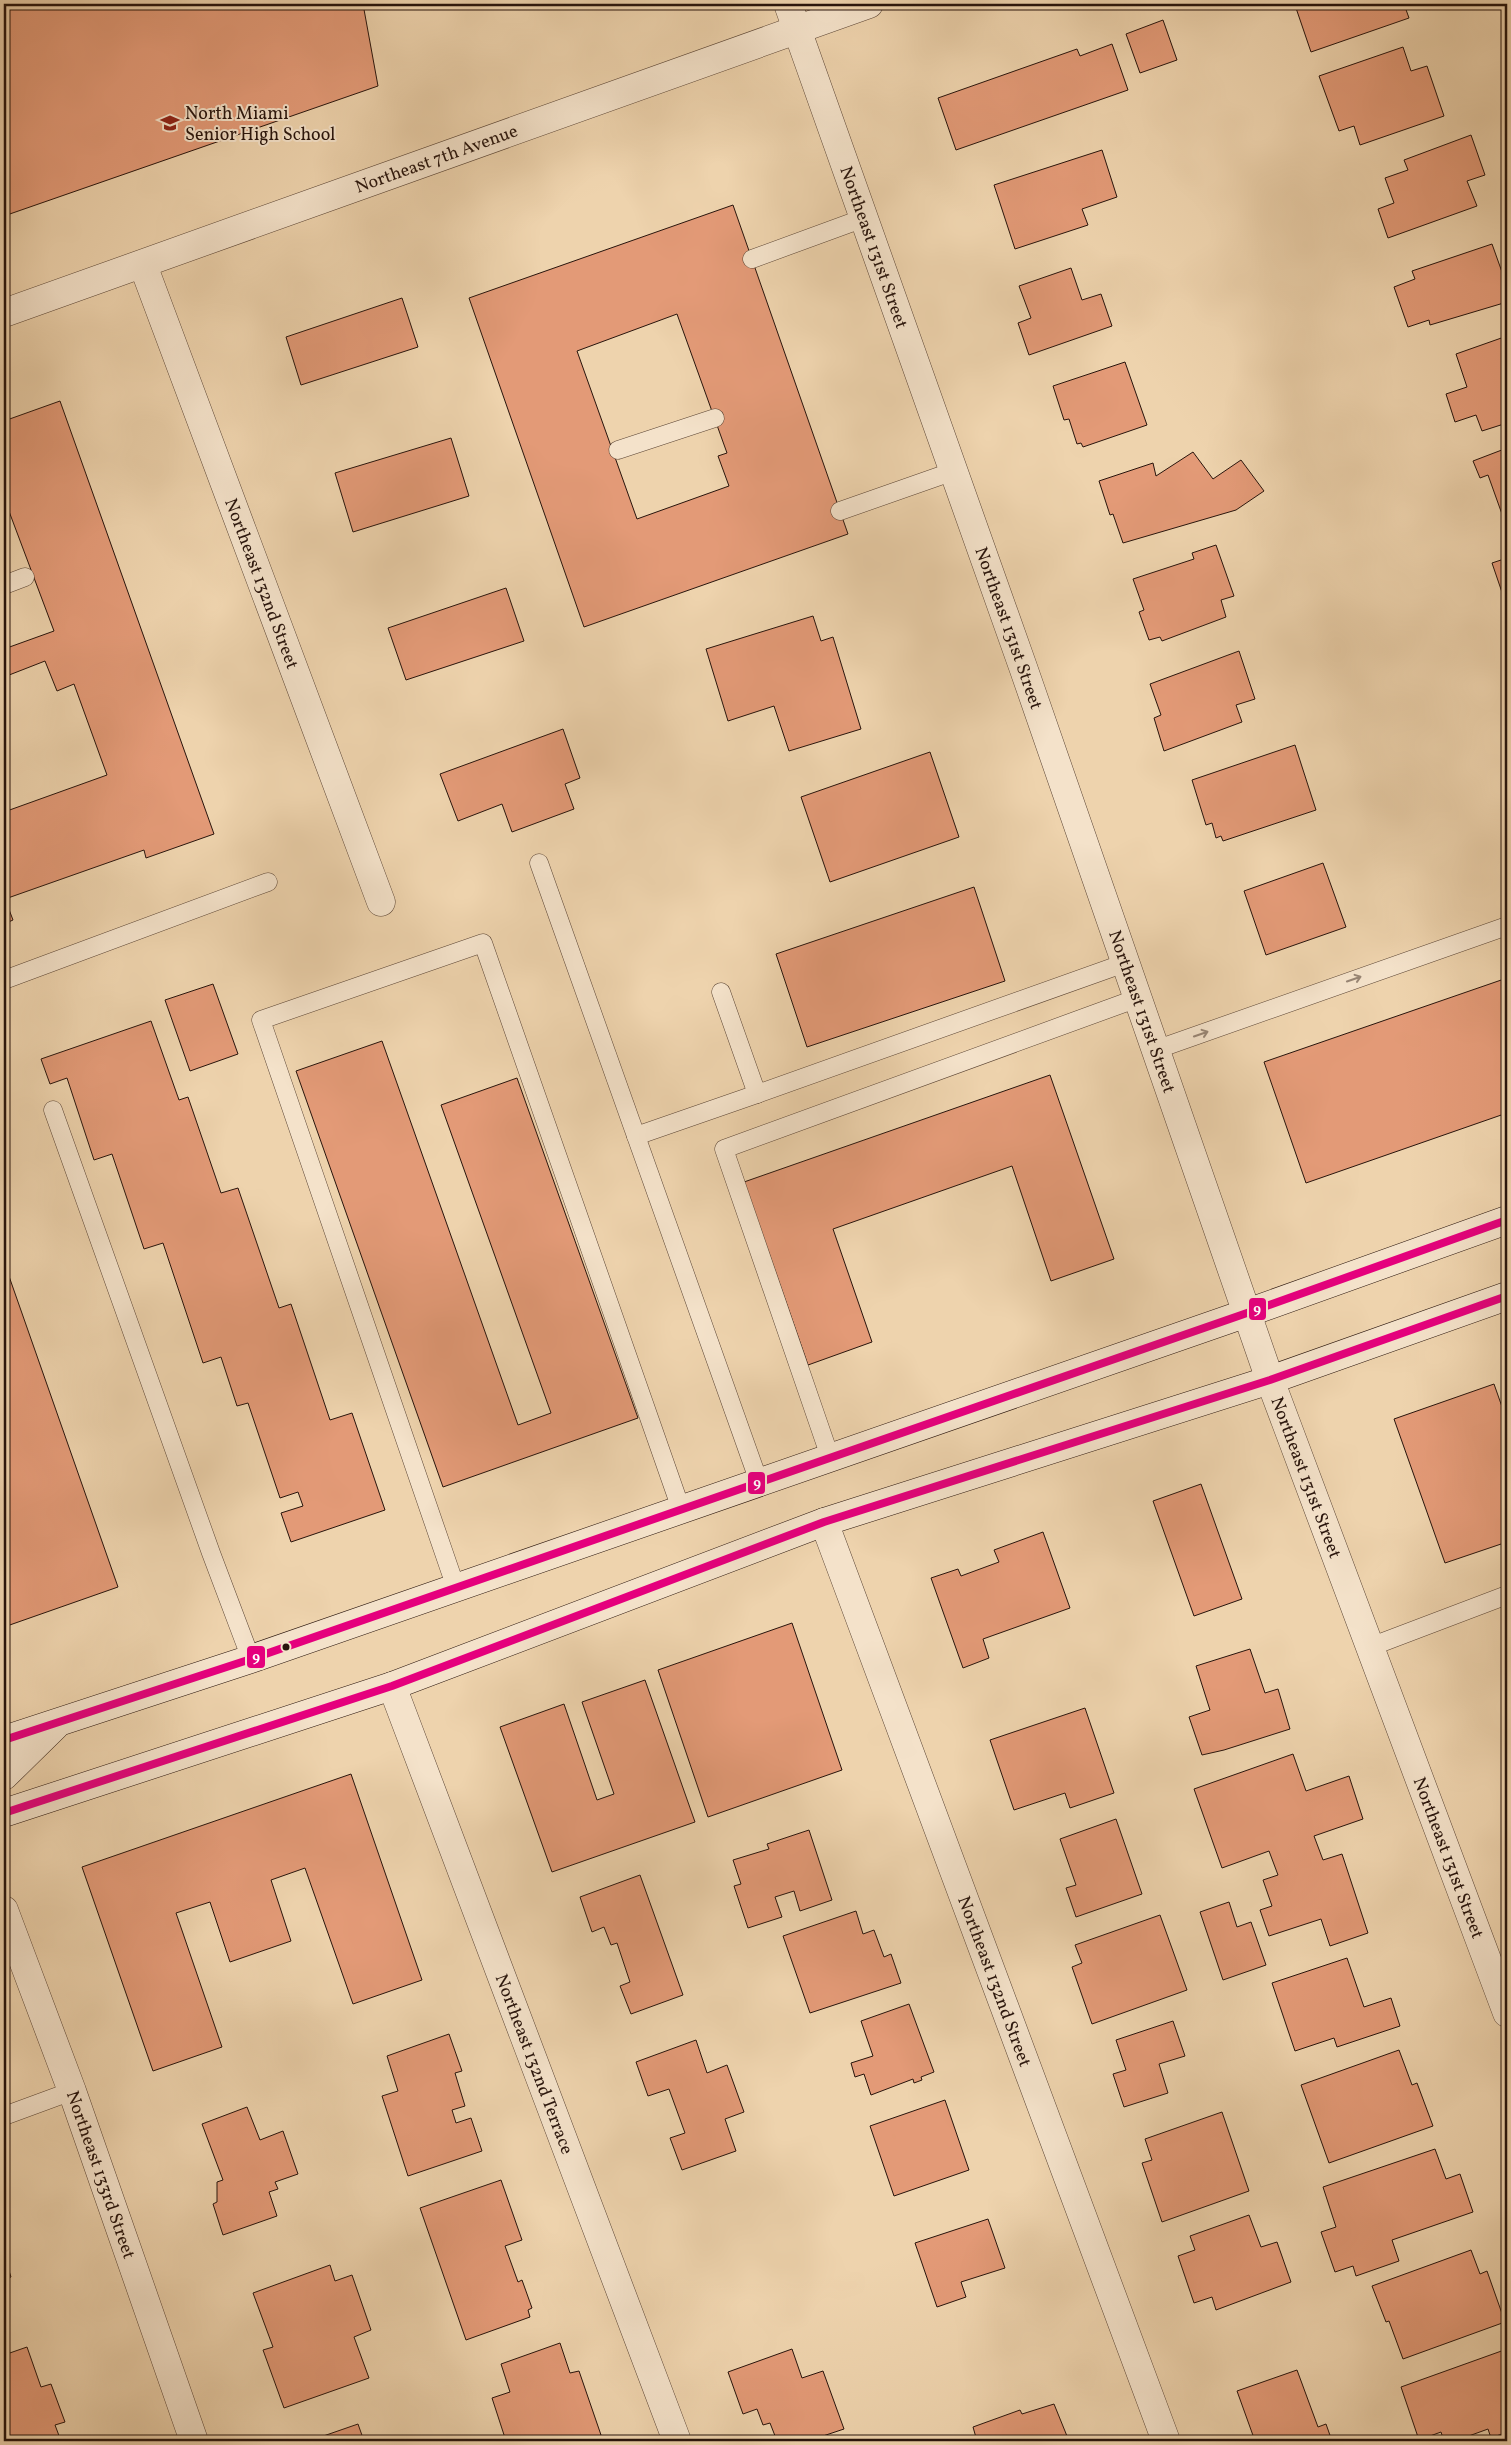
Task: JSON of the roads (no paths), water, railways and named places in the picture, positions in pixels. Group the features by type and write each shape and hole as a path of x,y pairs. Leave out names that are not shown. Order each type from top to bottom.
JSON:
{"street":[{"name":"Northeast 7th Avenue","path":"4,313 143,265 405,168 792,16 869,4"},
{"name":"Northeast 131st Street","path":"792,16 954,471 1270,1380 1507,2014"},
{"name":"Northeast 132nd Street","path":"143,265 381,902"},
{"path":"4,1740 251,1659 1247,1313 1507,1220"},
{"path":"4,1812 392,1686 824,1522 1270,1380 1507,1296"},
{"name":"Northeast 132nd Street","path":"824,1522 1166,2441"},
{"name":"Northeast 132nd Terrace","path":"392,1686 677,2441"},
{"path":"4,1776 61,1720"},
{"name":"Northeast 133rd Street","path":"4,1910 72,2091 194,2441"}],"lane":[{"path":"752,259 864,218"},
{"path":"618,450 715,418"},
{"path":"840,511 954,471"},
{"path":"4,585 25,578"},
{"path":"540,863 759,1482"},
{"path":"4,980 268,882"},
{"path":"1155,1050 1507,926"},
{"path":"456,1588 261,1020 483,943 681,1510"},
{"path":"636,1136 1125,963"},
{"path":"721,992 757,1094"},
{"path":"830,1457 724,1149 1138,998"},
{"path":"53,1110 211,1554 251,1659"},
{"path":"1370,1647 1507,1595"},
{"path":"4,2116 72,2091"}],"place":[{"name":"North Miami Senior High School","path":"170,123"}]}
